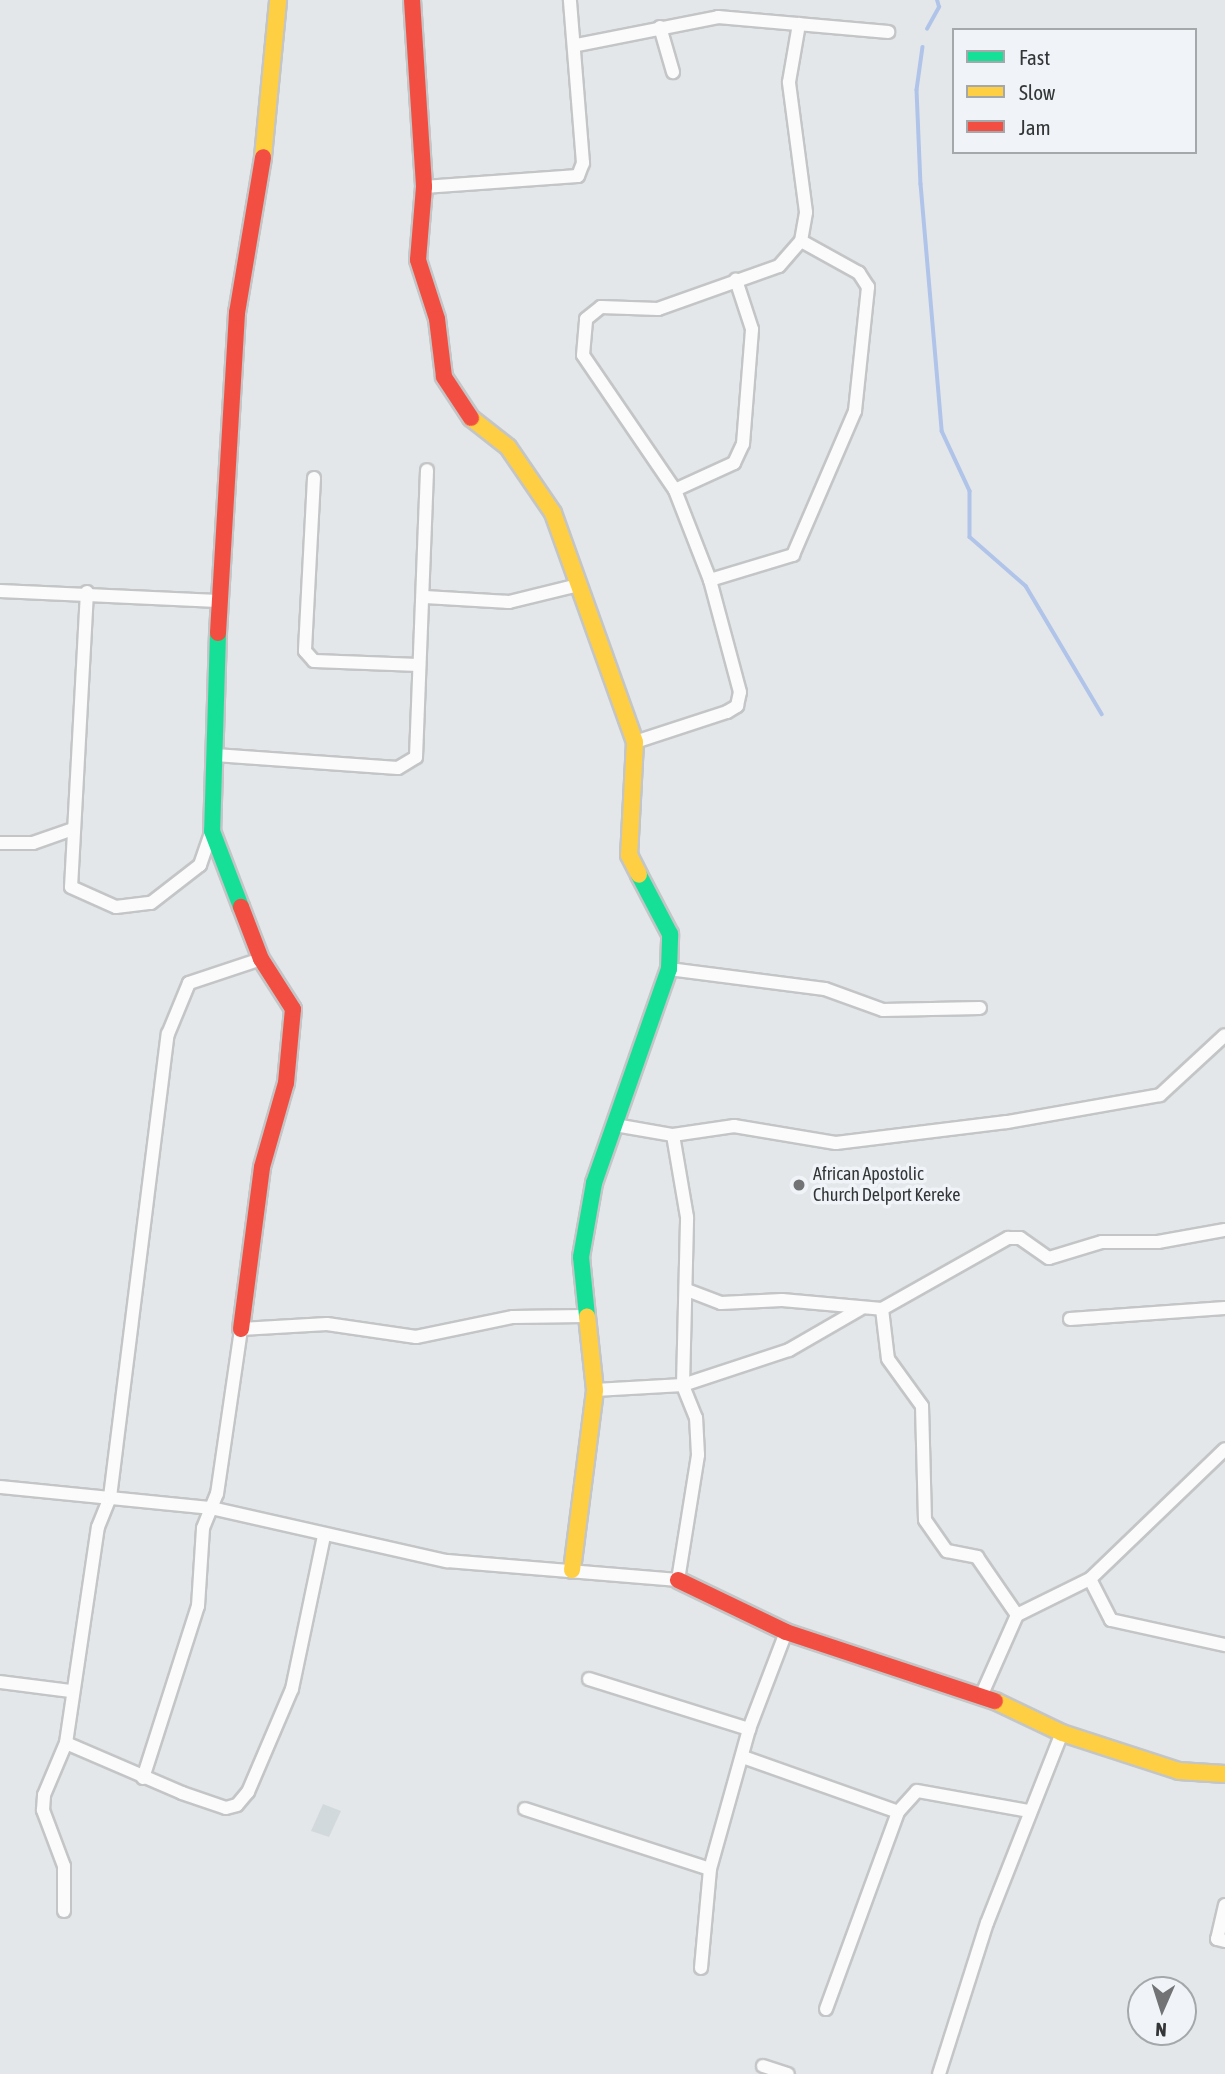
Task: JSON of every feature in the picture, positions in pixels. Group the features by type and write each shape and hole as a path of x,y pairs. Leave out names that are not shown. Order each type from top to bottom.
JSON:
{"street":[{"path":"87,592 71,887 116,907 150,903 177,887 200,865 212,831 218,601 237,313 271,108 278,0"},
{"path":"412,0 424,187 418,260 437,319 444,377 472,419 508,447 553,513 635,742 629,855 670,934 669,969 594,1183 580,1257 584,1316 595,1390 572,1570"},
{"path":"424,187 578,176 583,163 577,45 570,0"},
{"path":"577,45 718,18 888,32"},
{"path":"635,742 737,706 740,692 710,580 675,490 583,355 586,319 601,307 659,309 779,266 801,241 806,212 789,82 799,24"},
{"path":"660,27 673,72"},
{"path":"710,580 793,555 855,411 868,287 859,273 801,241"},
{"path":"675,490 734,463 743,444 752,329 736,280"},
{"path":"215,755 398,768 416,757 419,665 425,597 427,470"},
{"path":"314,478 305,651 314,662 419,665"},
{"path":"425,597 509,602 579,586"},
{"path":"0,591 87,592 218,601"},
{"path":"0,843 33,843 73,830"},
{"path":"143,1778 198,1606 203,1528 211,1508 241,1329 262,1167 286,1083 293,1009 261,959 212,831"},
{"path":"64,1911 64,1866 43,1810 65,1743 70,1691 98,1527 110,1497 168,1034 189,983 261,959"},
{"path":"669,969 825,989 884,1010 980,1008"},
{"path":"615,1125 673,1135 734,1126 836,1143 1007,1122 1160,1095 1225,1035"},
{"path":"673,1135 687,1217 683,1385 696,1418 698,1455 678,1580"},
{"path":"687,1290 721,1303 782,1300 860,1309 882,1308 1008,1238 1020,1238 1049,1258 1102,1242 1158,1242 1225,1230"},
{"path":"882,1308 888,1359 922,1405 925,1520 947,1551 977,1556 1017,1615"},
{"path":"1070,1319 1225,1308"},
{"path":"595,1390 683,1385 789,1350 860,1309"},
{"path":"241,1329 327,1324 416,1336 513,1317 584,1316"},
{"path":"982,1694 1017,1615 1090,1579 1225,1449"},
{"path":"0,1487 211,1508 324,1536 447,1561 678,1580 786,1632 869,1663 982,1694 1062,1732 1179,1771 1225,1774"},
{"path":"65,1743 143,1778 226,1808 248,1792 292,1689 324,1536"},
{"path":"1090,1579 1111,1620 1225,1645"},
{"path":"701,1968 710,1869 749,1729 786,1632"},
{"path":"589,1679 749,1729"},
{"path":"0,1682 70,1691"},
{"path":"939,2074 1030,1811 1062,1732"},
{"path":"743,1758 898,1812"},
{"path":"826,2009 898,1812 917,1791 928,1788 1030,1811"},
{"path":"525,1809 710,1869"},
{"path":"1225,1905 1217,1939 1225,1941"},
{"path":"763,2066 788,2074"}],"shaded area":[{"path":"323,1804 341,1811 329,1837 311,1831"}],"waterway":[{"path":"927,29 939,7 937,0"},
{"path":"923,47 917,90 921,184 942,431 970,491 970,537 1026,586 1102,714"}],"traffic: fast":[{"path":"218,633 212,831 241,907"},
{"path":"587,1316 581,1257 594,1183 669,969 670,934 639,875"}],"traffic: slow":[{"path":"263,157 278,0"},
{"path":"471,418 508,447 553,513 635,742 629,855 639,875"},
{"path":"572,1570 595,1390 587,1316"},
{"path":"995,1701 1062,1733 1179,1771 1225,1774"}],"traffic: jam":[{"path":"412,0 424,187 418,260 437,319 444,377 471,418"},
{"path":"218,633 237,313 263,157"},
{"path":"241,907 261,959 293,1009 286,1083 262,1167 241,1329"},
{"path":"678,1580 786,1632 995,1701"}],"place":[{"name":"African Apostolic Church Delport Kereke","path":"799,1185"}]}
